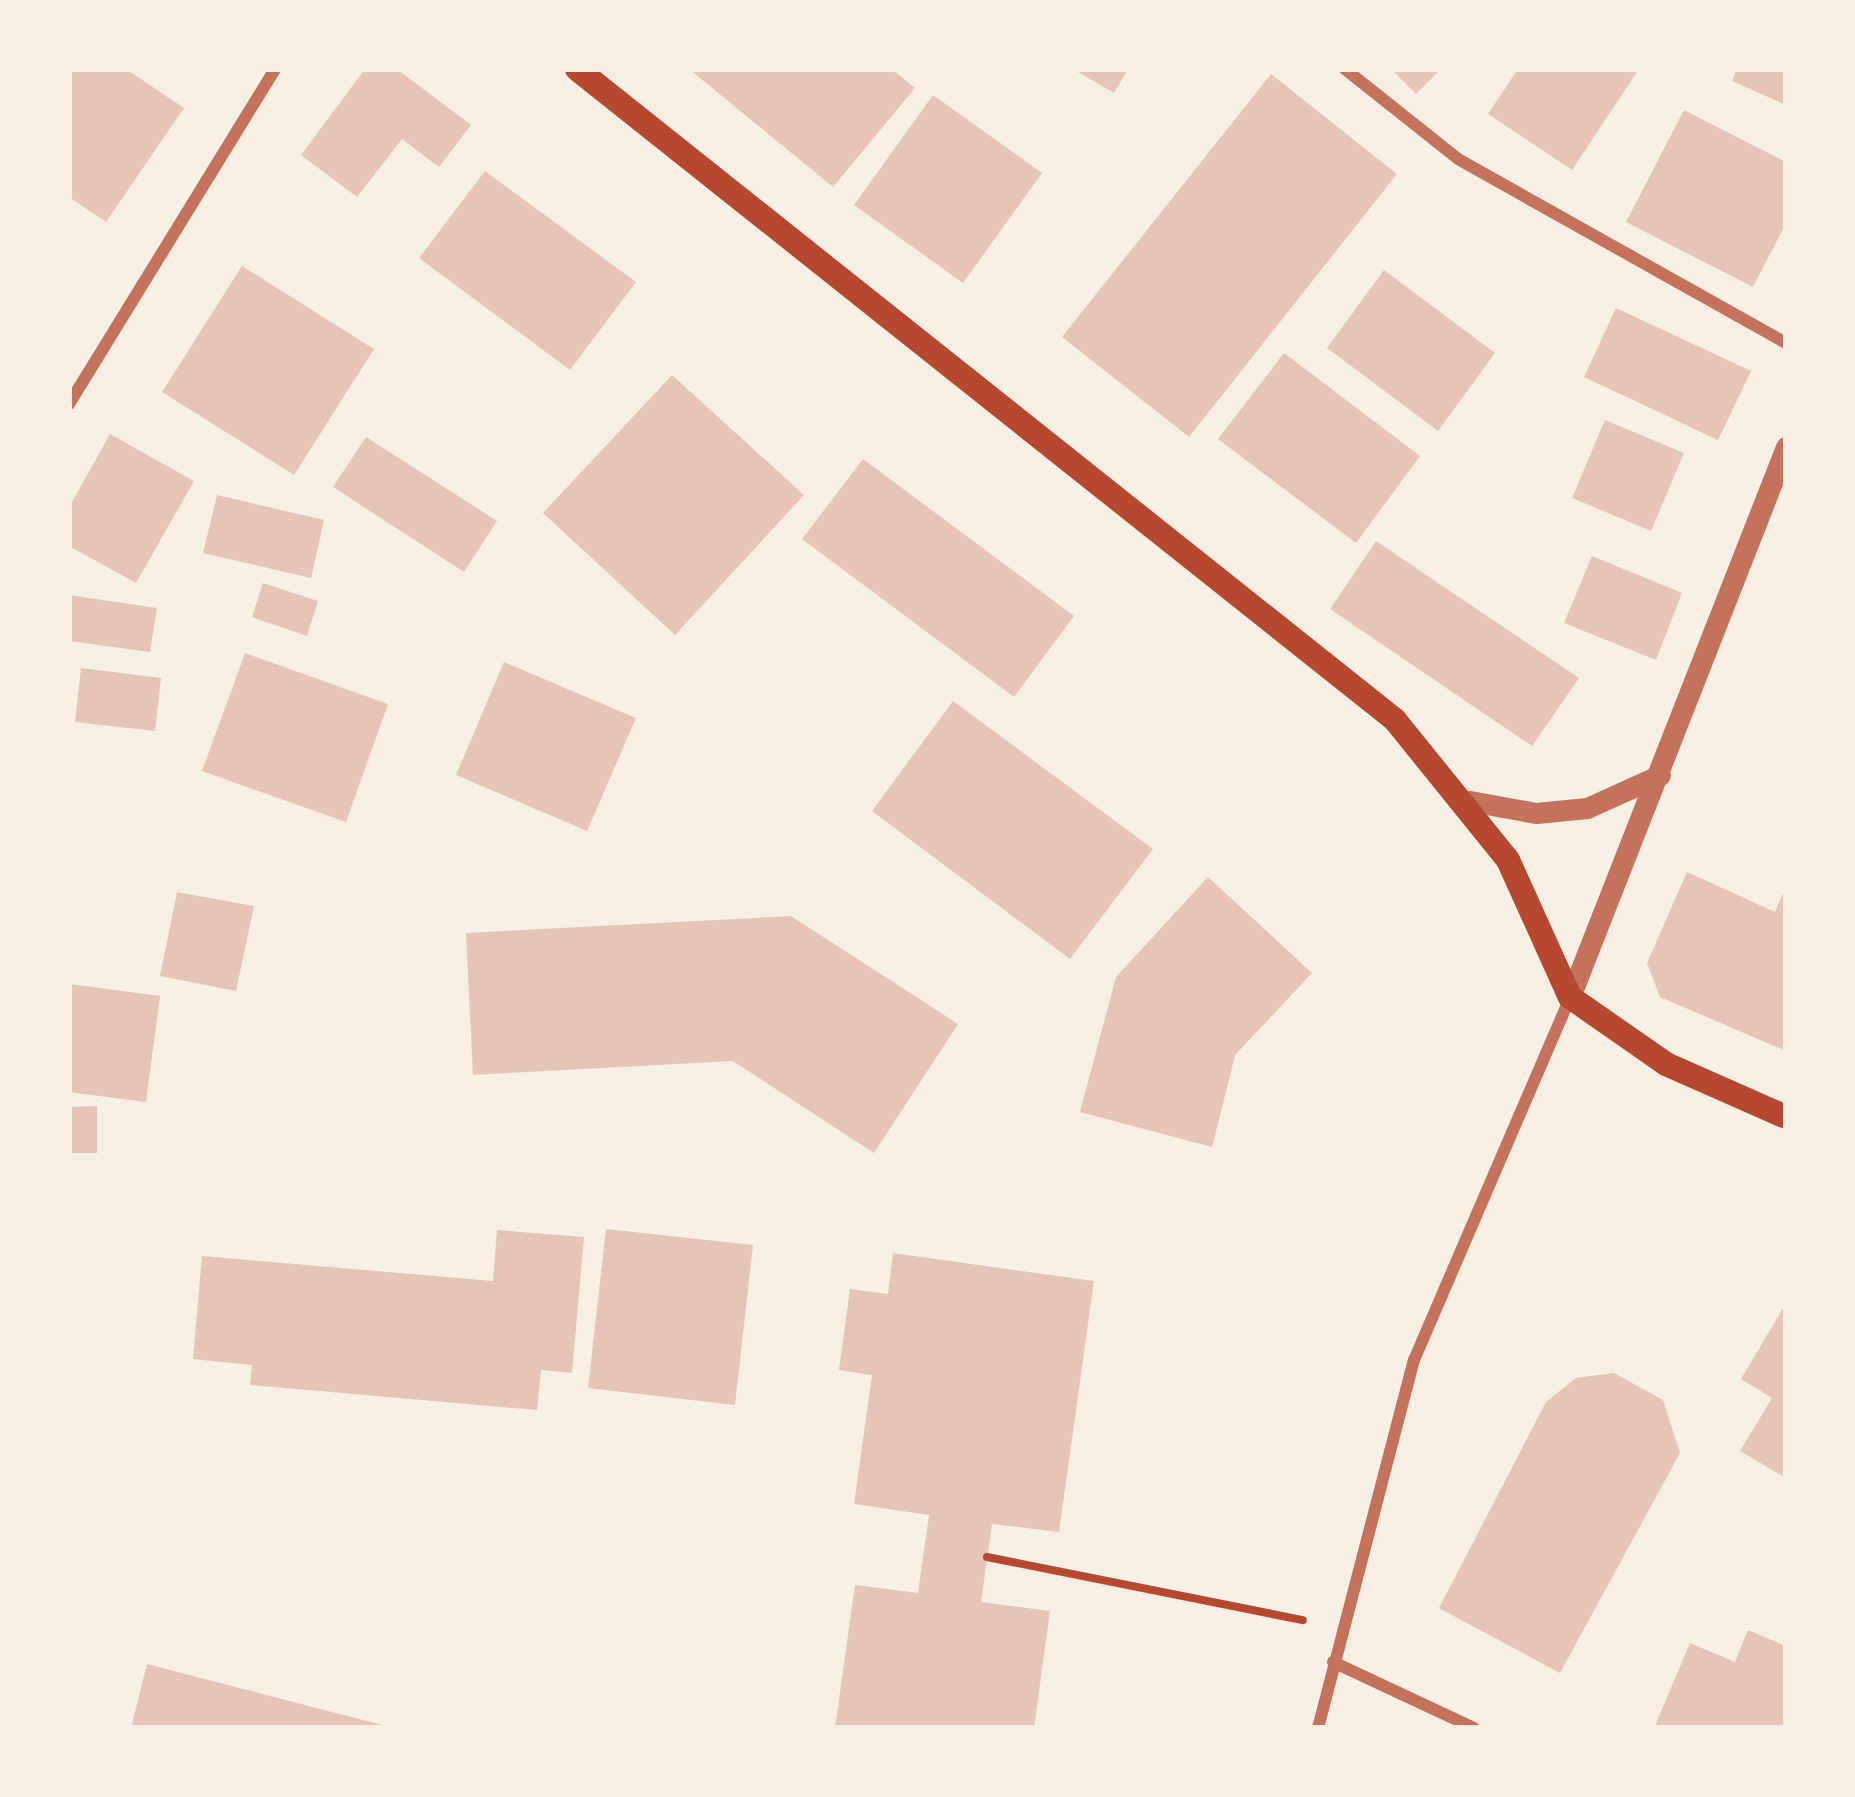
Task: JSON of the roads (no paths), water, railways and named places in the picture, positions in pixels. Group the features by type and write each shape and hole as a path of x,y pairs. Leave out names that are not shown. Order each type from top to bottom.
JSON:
{"main road":[{"path":"577,69 1347,678 1470,800 1570,998 1666,1064 1786,1117"}],"street":[{"path":"69,404 275,69"},
{"path":"1345,69 1458,159 1786,344"},
{"path":"1318,1728 1438,1291 1570,998 1786,447"},
{"path":"1470,800 1536,813 1587,808 1660,775"},
{"path":"1333,1662 1474,1728"}]}
